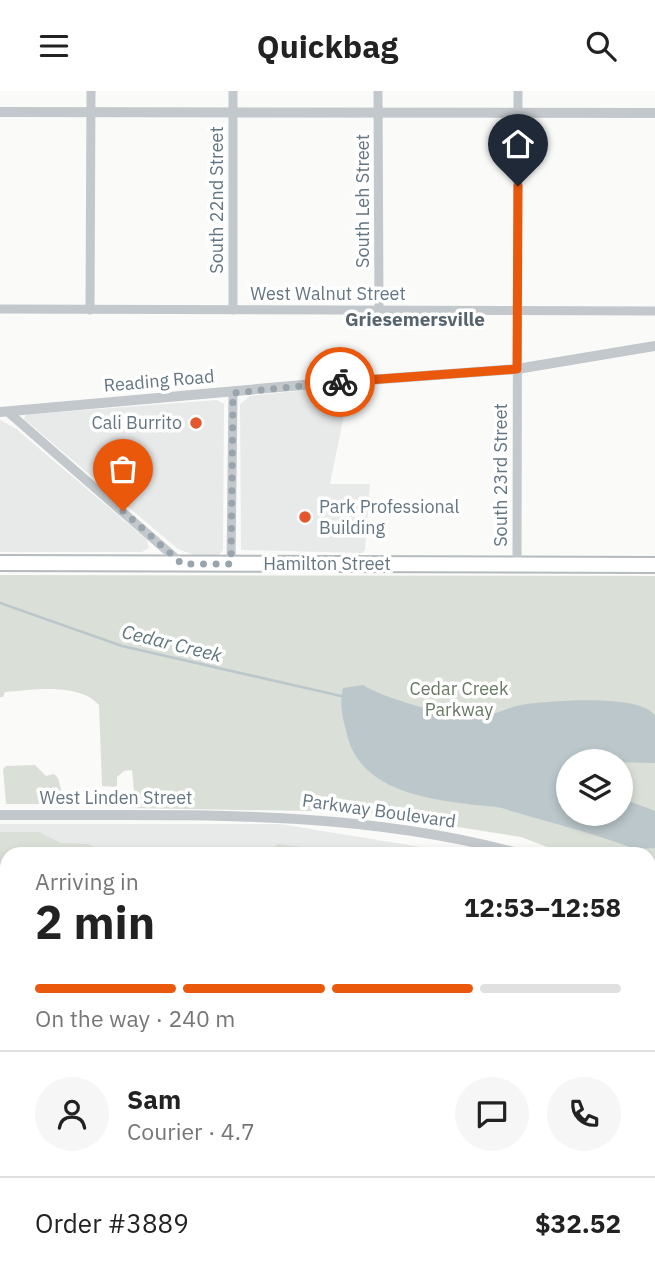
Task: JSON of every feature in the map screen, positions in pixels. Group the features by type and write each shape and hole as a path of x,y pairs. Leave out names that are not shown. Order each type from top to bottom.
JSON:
{"main road":[{"name":"Hamilton Street","path":"0,563 655,565"}],"street":[{"path":"90,310 91,91"},
{"name":"South 22nd Street","path":"233,91 233,310"},
{"name":"South Leh Street","path":"379,91 379,310"},
{"name":"South 23rd Street","path":"517,564 518,91"},
{"path":"0,112 655,113"},
{"name":"West Walnut Street","path":"0,309 655,311"},
{"name":"Reading Road","path":"4,412 517,369 655,346"},
{"path":"231,564 233,393"},
{"path":"4,412 182,564"},
{"name":"West Linden Street","path":"0,815 231,816"},
{"name":"Parkway Boulevard","path":"231,816 309,818 390,827 487,847"}],"shaded area":[{"path":"343,386 348,395 330,484 370,484 365,550 362,553 241,550 240,404 250,396"},
{"path":"217,400 224,404 223,550 219,555 194,555 178,549 24,419 26,415 32,414"},
{"path":"0,420 15,428 147,540 149,548 142,552 0,552"},
{"path":"363,685 400,701 475,717 521,705 551,702 593,700 632,704 647,709 655,716 655,763 633,762 633,749 556,749 556,823 502,808 417,795 381,780 366,769 355,754 347,735 341,701 343,688"},
{"path":"633,803 655,811 655,847 629,847 565,826 633,826"},
{"path":"0,824 280,824 420,847 0,847"}],"green space":[{"name":"Cedar Creek Parkway","path":"0,575 655,576 655,847 547,847 521,837 364,812 130,808 147,806 131,805 135,801 132,770 124,771 117,777 117,787 102,786 99,705 90,698 67,690 5,692 3,697 0,697"},
{"path":"35,765 46,776 54,774 58,778 62,793 67,794 64,804 6,804 3,769 6,766"},
{"path":"0,832 39,832 61,843 88,844 94,847 0,847"},
{"path":"277,844 302,847 274,847"}],"waterway":[{"name":"Cedar Creek","path":"0,603 122,646 341,696"}],"way so far":[{"path":"123,511 182,564 231,564 233,393 340,382"}],"place":[{"name":"Cali Burrito","path":"196,423"},
{"name":"Park Professional Building","path":"305,517"}],"district":[{"name":"Griesemersville","path":"415,319"}],"route":[{"path":"340,382 517,369 518,186"}]}
